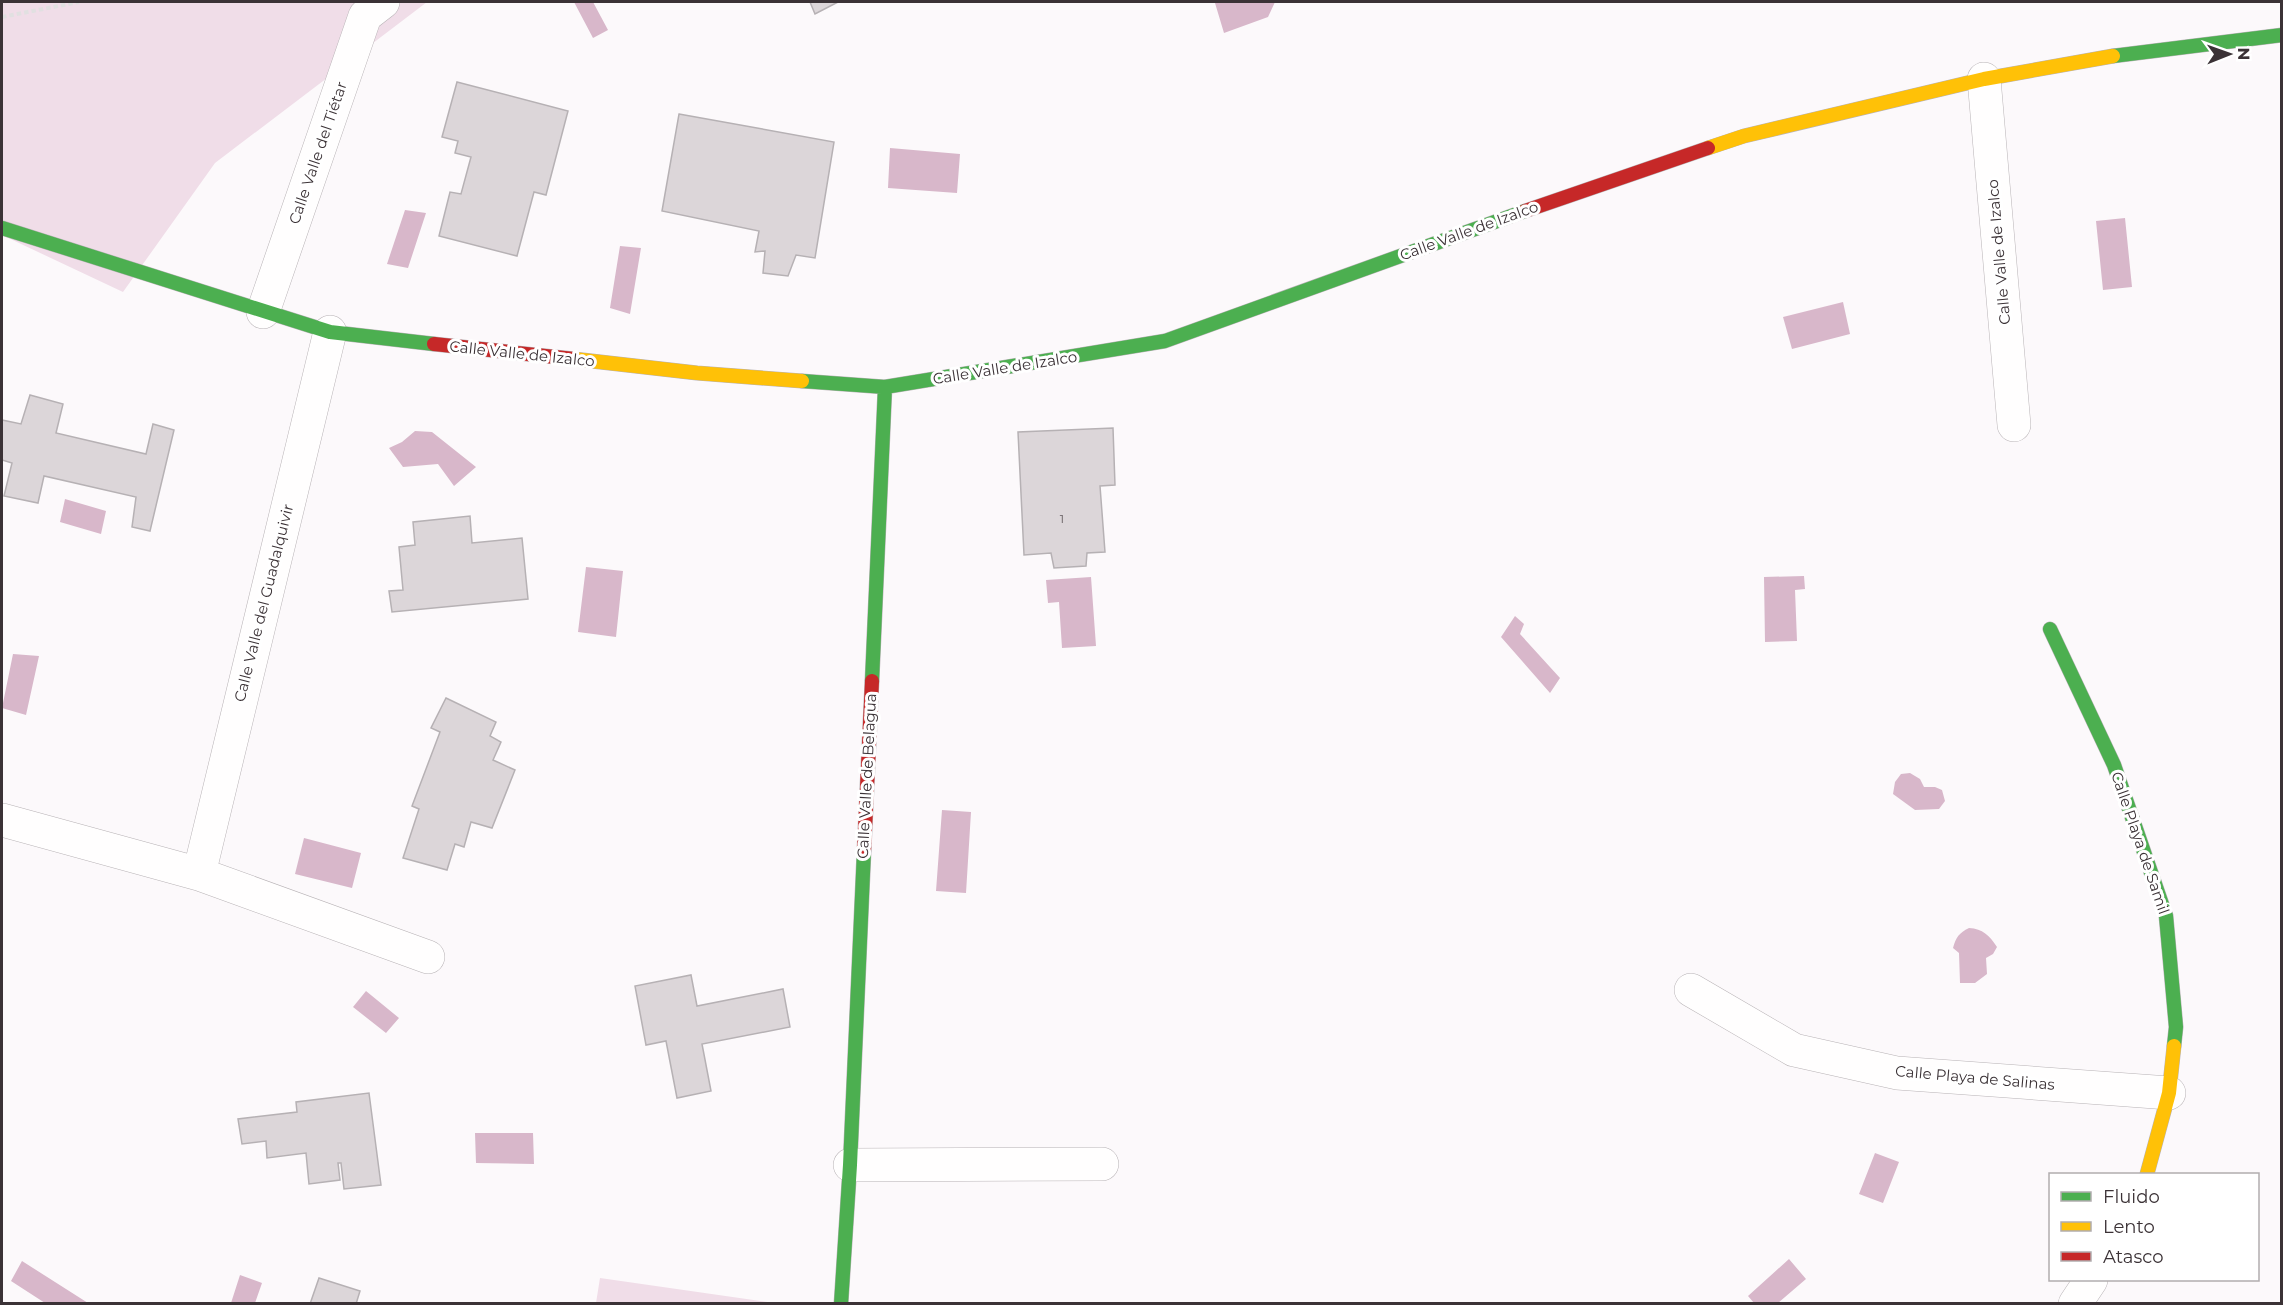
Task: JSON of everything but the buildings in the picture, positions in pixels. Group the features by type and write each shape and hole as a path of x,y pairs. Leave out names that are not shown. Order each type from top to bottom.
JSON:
{"street":[{"name":"Calle Valle del Tiétar","path":"263,312 365,16 383,2"},
{"name":"Calle Valle de Izalco","path":"2,228 330,332 697,373 885,387 1165,341 1561,198 1744,135 1984,78 2143,51 2282,35"},
{"name":"Calle Valle de Izalco","path":"1984,78 2014,424"},
{"name":"Calle Valle del Guadalquivir","path":"199,874 330,332"},
{"name":"Calle Valle de Belagua","path":"842,1304 885,387"},
{"name":"Calle Playa de Samil","path":"2050,629 2114,765 2166,916 2176,1027 2169,1093 2147,1173"},
{"path":"2,820 199,874 428,957"},
{"name":"Calle Playa de Salinas","path":"1691,990 1794,1050 1897,1073 2169,1093"},
{"path":"850,1165 1102,1164"},
{"path":"2075,1304 2090,1281"}],"path":[{"path":"2,16 79,2"}],"shaded area":[{"path":"2,2 427,2 215,163 123,292 2,235"},
{"path":"574,2 593,2 608,30 593,38"},
{"path":"1275,2 1268,17 1224,33 1215,3"},
{"path":"890,148 960,154 957,193 888,188"},
{"path":"405,210 426,213 408,268 387,264"},
{"path":"2125,218 2132,287 2103,290 2096,221"},
{"path":"620,246 641,248 630,314 610,308"},
{"path":"1843,302 1850,334 1792,349 1783,317"},
{"path":"415,431 432,432 476,467 454,486 438,464 403,467 389,448 402,442"},
{"path":"65,499 106,511 101,534 60,522"},
{"path":"586,567 623,571 616,637 578,632"},
{"path":"1804,576 1805,589 1795,590 1797,641 1765,642 1764,577"},
{"path":"1091,577 1096,646 1062,648 1059,602 1048,603 1046,580"},
{"path":"1515,616 1524,624 1520,634 1560,678 1550,693 1501,637"},
{"path":"13,654 39,656 26,715 2,708"},
{"path":"1910,773 1920,779 1924,787 1935,787 1942,790 1945,801 1939,809 1915,810 1893,794 1895,782 1901,774"},
{"path":"942,810 971,812 966,893 936,891"},
{"path":"304,838 361,853 352,888 295,874"},
{"path":"1969,928 1985,933 1997,947 1993,954 1986,958 1987,974 1975,983 1960,983 1959,953 1953,948 1958,936"},
{"path":"366,991 399,1018 386,1033 353,1007"},
{"path":"475,1133 533,1133 534,1164 476,1163"},
{"path":"1875,1153 1899,1162 1883,1203 1859,1194"},
{"path":"1789,1259 1806,1279 1778,1303 1754,1303 1748,1296"},
{"path":"22,1261 88,1303 45,1303 11,1281"},
{"path":"240,1275 262,1283 255,1303 231,1303"},
{"path":"600,1278 775,1303 596,1303"}],"traffic: fast":[{"path":"2113,56 2282,35"},
{"path":"802,381 885,387 1165,341 1525,211"},
{"path":"2,228 330,332 434,344"},
{"path":"872,681 885,387"},
{"path":"2050,629 2114,765 2166,916 2176,1027 2174,1046"},
{"path":"841,1304 850,1165 864,851"}],"traffic: slow":[{"path":"1708,148 1744,136 1984,79 2113,56"},
{"path":"574,359 697,373 802,381"},
{"path":"2147,1173 2169,1093 2174,1046"}],"traffic: jam":[{"path":"1525,211 1708,148"},
{"path":"434,344 574,359"},
{"path":"864,851 872,681"}]}
